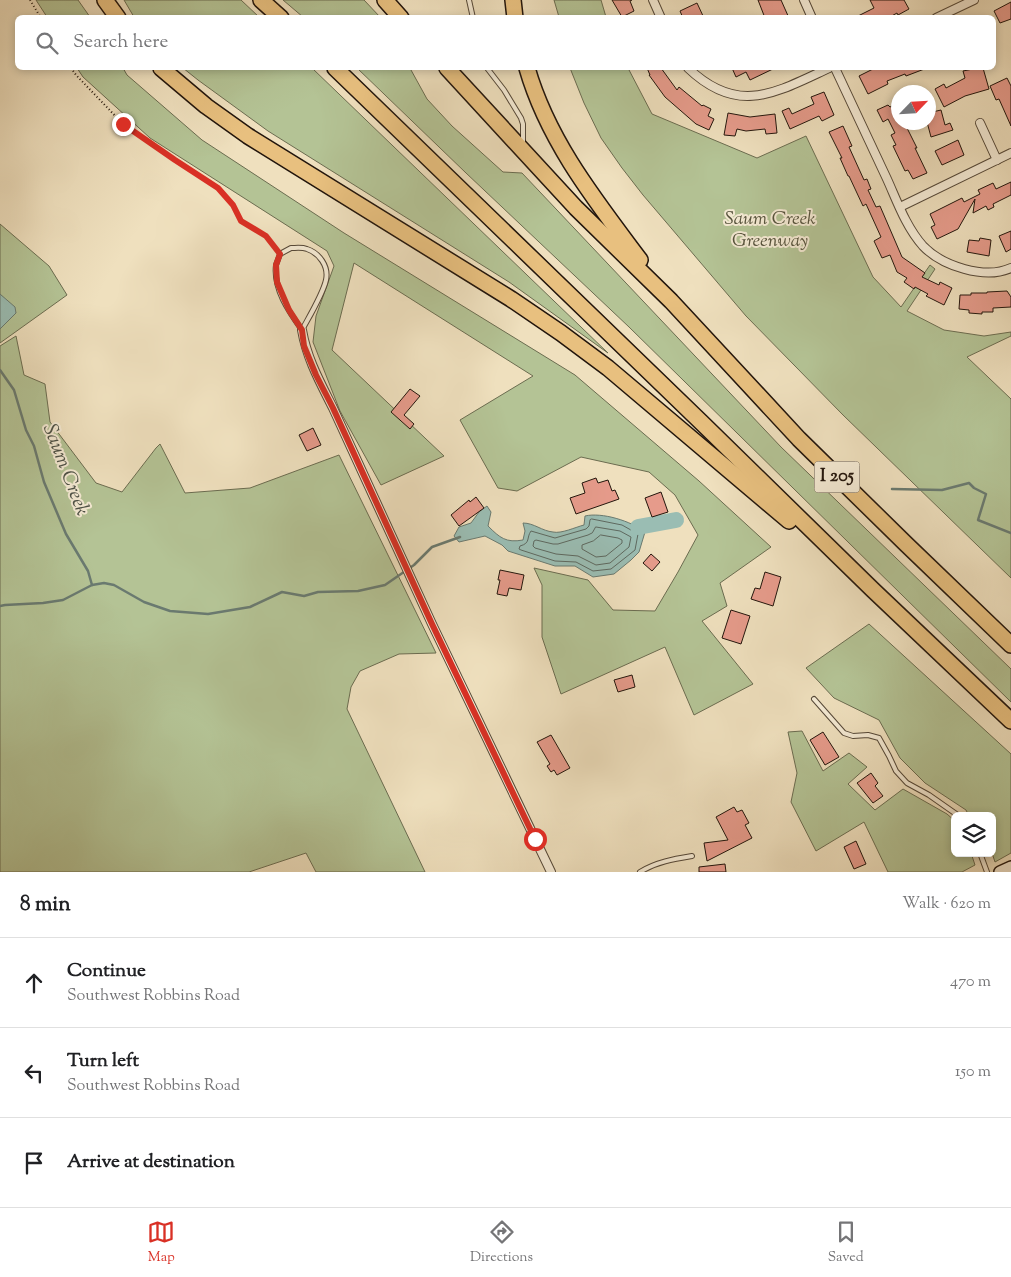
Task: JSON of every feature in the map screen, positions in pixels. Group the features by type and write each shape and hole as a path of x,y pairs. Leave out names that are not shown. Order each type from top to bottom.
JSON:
{"highway":[{"path":"106,0 116,15"},
{"path":"262,0 278,15"},
{"path":"385,0 398,15"},
{"path":"513,0 515,15"},
{"path":"163,70 206,106 248,136 504,295 561,333 608,368 873,590"},
{"path":"337,70 873,590 1011,721"},
{"path":"449,70 576,208 671,301"},
{"path":"528,70 541,107 573,168 671,301"},
{"name":"I 205","path":"671,301 799,439 1011,645"}],"main road":[{"path":"1000,872 1011,867"}],"street":[{"path":"653,0 660,15"},
{"path":"804,0 811,15"},
{"path":"942,15 974,0"},
{"path":"690,70 708,85 719,90 730,94 755,96 781,90 825,70"},
{"path":"836,70 900,207 913,232 924,246 939,259 963,269 988,272 1011,268"},
{"path":"980,122 997,160"},
{"path":"900,207 1011,153"},
{"path":"302,330 304,346 316,375 551,872"}],"lane":[{"path":"469,0 472,15"},
{"path":"489,70 504,90 521,118 523,124 523,151"},
{"path":"291,248 306,248 315,253 323,260 326,268 327,279 302,330 289,310 277,282 276,265 280,254 291,248"},
{"path":"814,698 844,733 853,736 868,735 878,738 896,772 906,783 929,795 953,812"},
{"path":"640,872 647,867 666,860 692,856"},
{"path":"981,857 987,872"}],"path":[{"path":"30,0 38,15"},
{"path":"72,70 123,124 218,188 233,205 241,221 266,236 280,254"}],"green space":[{"path":"36,0 78,0 89,15 46,15"},
{"path":"124,0 241,0 257,15 133,15"},
{"path":"283,0 364,0 378,15 301,15"},
{"path":"554,0 601,0 605,15 558,15"},
{"path":"78,70 124,70 127,75 202,140 344,233 575,375 699,481 771,547 720,583 727,606 702,621 753,684 694,715 665,647 561,694 542,637 542,585 534,568 588,580 613,610 655,611 698,535 675,495 649,472 581,457 517,491 498,488 460,420 533,376 354,263 332,350 444,456 381,485 340,411 313,342 316,316 334,266 327,251 150,138 83,77"},
{"path":"186,70 314,70 608,353 509,282 268,131"},
{"path":"359,70 411,70 427,99 452,126 503,172 522,173 781,447 1011,669 1011,702 629,327"},
{"name":"Saum Creek Greenway","path":"571,70 629,70 652,114 757,158 806,136 873,277 901,307 930,265 935,269 907,311 944,330 984,336 1011,332 1011,336 967,357 1011,399 1011,578 843,415 746,316 622,168 601,138"},
{"path":"0,224 49,266 67,295 0,343 0,329 16,313 0,294"},
{"path":"16,336 24,375 45,384 50,422 96,483 122,492 160,444 185,493 250,488 339,455 436,653 399,654 360,671 351,687 347,709 425,872 316,872 306,853 249,872 0,872 0,346"},
{"path":"869,624 1011,754 1011,853 995,862 993,857 996,857 996,812 967,812 925,783 900,758 879,720 834,698 806,668"},
{"path":"802,731 823,771 849,753 867,767 848,784 875,810 903,789 947,814 951,818 951,857 972,857 975,865 962,872 888,872 864,822 816,851 791,802 797,773 788,732"}],"water":[{"path":"0,294 15,307 16,313 0,329"},
{"path":"487,506 491,512 488,526 500,536 512,541 523,540 525,531 523,523 549,531 560,532 584,525 585,516 592,515 616,518 632,524 645,532 639,552 631,560 614,574 593,577 575,566 555,566 508,551 502,545 485,536 459,542 454,536 459,527 471,523 479,512"}],"building":[{"path":"612,0 632,0 630,1 634,11 626,15 621,15"},
{"path":"758,0 781,0 788,15 764,15"},
{"path":"870,0 904,0 909,9 898,15 897,13 893,15 860,15 874,8"},
{"path":"1011,2 1011,19 1000,23 994,11"},
{"path":"697,3 703,15 682,15 680,11"},
{"path":"648,70 662,70 677,90 679,87 702,106 711,109 708,116 714,119 709,130 696,124 665,97"},
{"path":"733,70 771,70 750,80 746,72 736,77"},
{"path":"871,70 922,70 887,81 888,84 868,94 859,76"},
{"path":"984,70 989,89 965,96 944,107 936,88 944,84 946,88 965,78 963,71"},
{"path":"1007,78 1011,86 1011,126 999,99 996,100 990,86"},
{"path":"824,92 834,115 822,121 819,116 790,129 782,111 789,108 792,114 814,104 811,97"},
{"path":"888,105 890,107 891,125 888,119 883,122 877,110"},
{"path":"941,110 945,125 950,123 953,130 931,137 929,130 936,130 936,111"},
{"path":"728,113 750,117 775,114 777,133 766,134 765,129 746,131 737,129 735,136 724,135"},
{"path":"843,126 852,146 849,147 864,180 867,179 871,189 868,190 876,207 880,206 902,257 925,273 922,277 939,285 940,282 952,288 944,305 926,296 928,294 915,287 914,289 904,282 907,278 897,272 890,255 882,258 874,241 881,237 866,204 863,206 848,176 840,158 842,158 829,132"},
{"path":"894,130 908,130 927,173 913,179 908,170 905,171 893,146 896,145 891,135 895,133"},
{"path":"958,140 964,155 942,165 935,151"},
{"path":"1011,182 1011,195 993,204 994,207 988,210 986,206 973,213 975,199 958,229 937,239 931,227 935,225 930,214 962,198 964,202 980,194 978,190 993,183 996,189"},
{"path":"1011,231 1011,249 1006,252 999,236"},
{"path":"980,238 991,240 989,256 967,252 969,240 979,241"},
{"path":"1007,291 1011,297 1011,307 993,308 993,312 982,312 982,314 969,313 969,310 959,309 960,295"},
{"path":"410,389 420,396 404,415 414,424 410,429 391,412"},
{"path":"313,428 321,445 307,451 299,435"},
{"path":"596,478 598,483 608,480 612,491 615,490 619,499 576,514 570,498 585,493 582,483"},
{"path":"661,492 668,512 652,517 645,498"},
{"path":"476,497 484,508 459,526 451,515 469,500 470,502"},
{"path":"651,554 660,562 652,571 643,563"},
{"path":"500,570 524,575 521,590 509,588 507,596 497,594"},
{"path":"765,572 781,577 773,606 751,599 755,588 760,589"},
{"path":"731,610 750,616 741,644 722,638"},
{"path":"632,675 635,687 618,692 614,680"},
{"path":"823,732 839,757 825,765 810,740"},
{"path":"551,735 570,768 557,775 554,770 551,772 547,766 550,764 537,742"},
{"path":"871,773 878,783 875,786 883,796 873,803 857,783"},
{"path":"734,807 737,812 742,810 749,823 745,825 752,838 707,861 704,843 728,840 716,817"},
{"path":"856,841 866,864 854,869 844,847"},
{"path":"725,864 726,872 699,872 699,867"}],"waterway":[{"name":"Saum Creek","path":"0,370 14,390 26,430 34,446 44,482 66,534 88,571 92,585"},
{"name":"Saum Creek","path":"892,489 942,490 969,483 986,494 978,520 1011,533"},
{"name":"Saum Creek","path":"638,527 676,520"},
{"name":"Saum Creek","path":"0,606 63,600 92,585 104,583 114,585 144,602 170,611 208,614 250,607 282,592 304,596 318,592 358,591 385,585 414,565 432,547 460,537"}],"route":[{"path":"123,124 218,188 233,205 241,221 266,236 280,254 276,265 277,282 289,310 302,330 304,346 316,375 535,839"}]}
